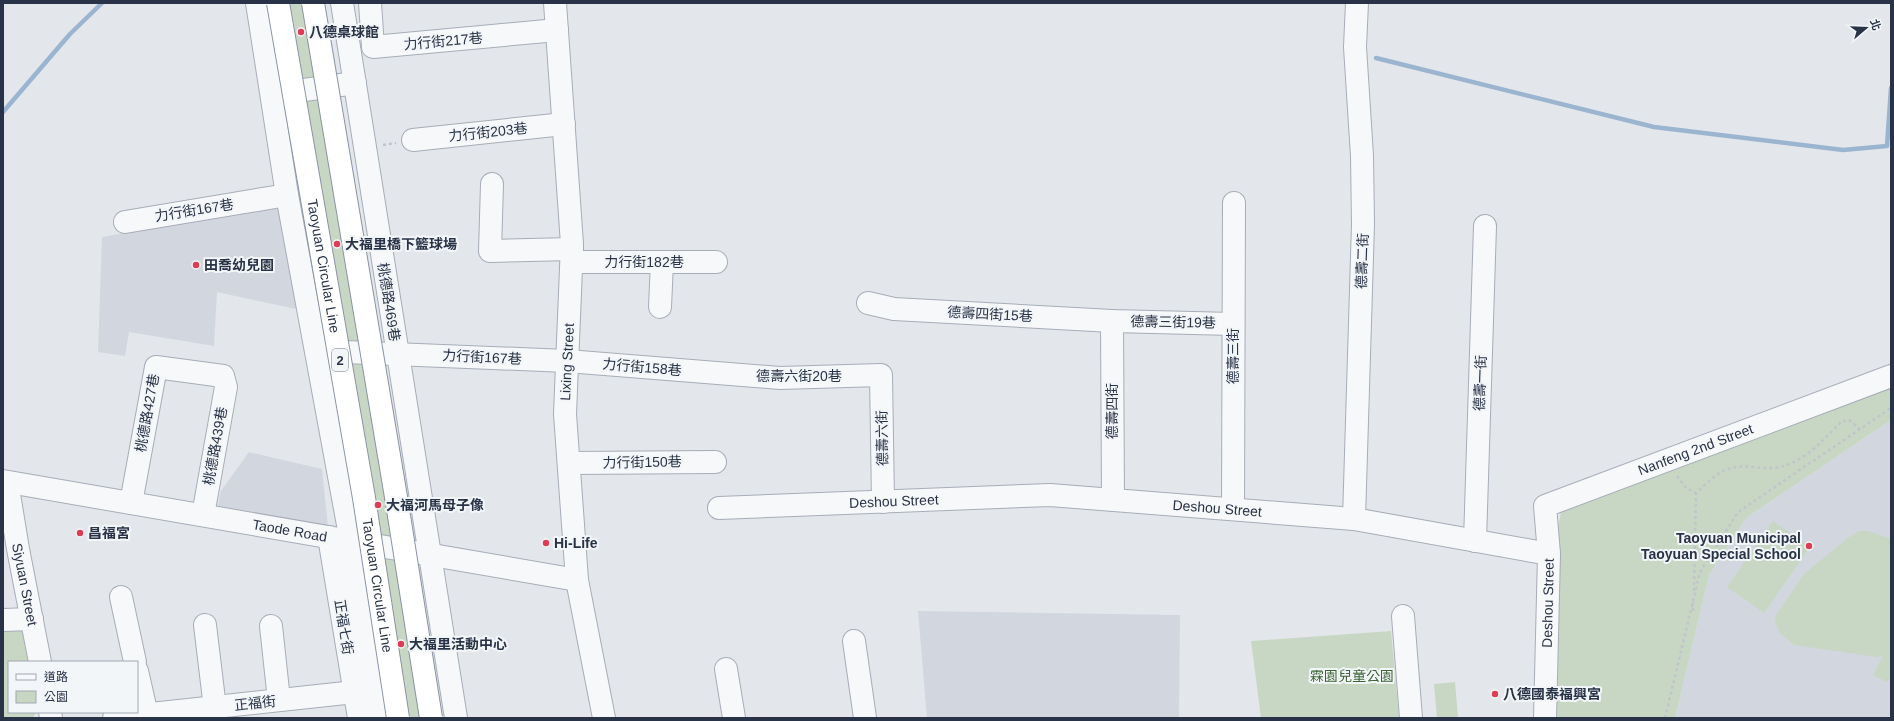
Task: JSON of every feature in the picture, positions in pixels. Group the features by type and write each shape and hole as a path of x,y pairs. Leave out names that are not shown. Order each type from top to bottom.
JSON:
{"highway":[{"name":"Taoyuan Circular Line","path":"278,3 364,498 398,718"},
{"path":"313,3 396,497 431,718"}],"street":[{"path":"257,3 287,194 351,541 364,691 377,718"},
{"name":"桃德路469巷","path":"342,3 397,353 435,555"},
{"name":"力行街217巷","path":"370,3 373,47 557,30"},
{"name":"Lixing Street","path":"555,3 572,255 565,414 570,463 577,580 604,718"},
{"name":"德壽二街","path":"1354,519 1364,224 1362,156 1355,47 1357,3"},
{"path":"271,95 355,83"},
{"name":"力行街203巷","path":"413,140 564,124"},
{"name":"力行街182巷","path":"492,184 490,251 572,255 662,262 716,262"},
{"name":"力行街167巷","path":"125,222 287,194"},
{"name":"德壽三街","path":"1233,509 1234,203"},
{"name":"德壽一街","path":"1475,541 1485,226"},
{"path":"660,307 662,262"},
{"name":"德壽四街15巷","path":"868,303 894,309 1112,321"},
{"name":"德壽三街19巷","path":"1112,321 1233,324"},
{"name":"德壽四街","path":"1112,321 1112,500"},
{"name":"力行街167巷","path":"316,351 397,353 567,361"},
{"name":"力行街158巷","path":"567,361 716,373"},
{"name":"桃德路427巷","path":"131,503 156,367 223,376"},
{"name":"德壽六街20巷","path":"716,373 780,378 881,375"},
{"name":"德壽六街","path":"881,375 883,502"},
{"name":"桃德路439巷","path":"203,515 226,387 223,376"},
{"name":"Nanfeng 2nd Street","path":"1549,554 1545,506 1891,376"},
{"name":"力行街150巷","path":"570,463 715,462"},
{"name":"Taode Road","path":"5,482 577,580"},
{"name":"Siyuan Street","path":"5,482 40,661"},
{"name":"Deshou Street","path":"719,508 1050,495 1354,519 1549,554 1545,718"},
{"name":"正福七街","path":"330,537 364,691 359,718"},
{"path":"435,555 456,718"},
{"path":"435,555 466,718"},
{"path":"121,597 135,661"},
{"path":"1403,616 1411,718"},
{"path":"3,620 32,619"},
{"path":"205,625 229,710"},
{"path":"271,626 280,700"},
{"path":"854,641 865,718"},
{"path":"726,669 734,718"},
{"name":"正福街","path":"130,717 229,710 280,700 364,691"}],"path":[{"path":"365,147 413,140"},
{"path":"1665,718 1700,572 1738,512 1891,408"},
{"path":"1693,611 1696,493 1717,474 1734,467 1760,469 1780,467 1795,460 1811,451 1842,421 1849,420 1863,432"},
{"path":"1674,471 1686,488 1696,493"}],"shaded area":[{"name":"田喬幼兒園","path":"283,204 296,309 217,292 214,346 129,332 125,356 98,352 102,237"},
{"name":"Taoyuan Municipal Taoyuan Special School","path":"1891,420 1891,718 1675,718 1709,575 1746,518"},
{"path":"249,452 322,469 329,537 217,509 221,491"},
{"path":"918,611 1180,615 1179,718 927,718"}],"green space":[{"path":"265,3 322,3 439,718 384,718 306,260"},
{"path":"1891,385 1891,420 1746,518 1709,575 1675,718 1557,718 1557,533 1562,507"},
{"path":"1773,521 1810,547 1764,613 1727,587"},
{"path":"1859,531 1868,531 1891,539 1891,676 1887,682 1873,675 1883,656 1877,657 1794,645 1780,633 1776,625 1775,617 1804,574 1848,538"},
{"path":"25,626 32,661 8,661 8,713 36,713 33,718 3,718 3,627"},
{"name":"霖園兒童公園","path":"1391,631 1399,718 1261,718 1251,641"},
{"path":"1455,682 1458,718 1437,718 1434,684"}],"waterway":[{"path":"3,112 70,34 102,3"},
{"path":"1376,58 1654,127 1843,150 1887,146 1891,88"}],"place":[{"name":"八德桌球館","path":"301,32"},
{"name":"大福里橋下籃球場","path":"337,244"},
{"name":"田喬幼兒園","path":"196,265"},
{"name":"大福河馬母子像","path":"378,505"},
{"name":"昌福宮","path":"80,533"},
{"name":"Hi-Life","path":"546,543"},
{"name":"Taoyuan Municipal Taoyuan Special School","path":"1809,546"},
{"name":"大福里活動中心","path":"401,644"},
{"name":"八德國泰福興宮","path":"1495,694"}]}
